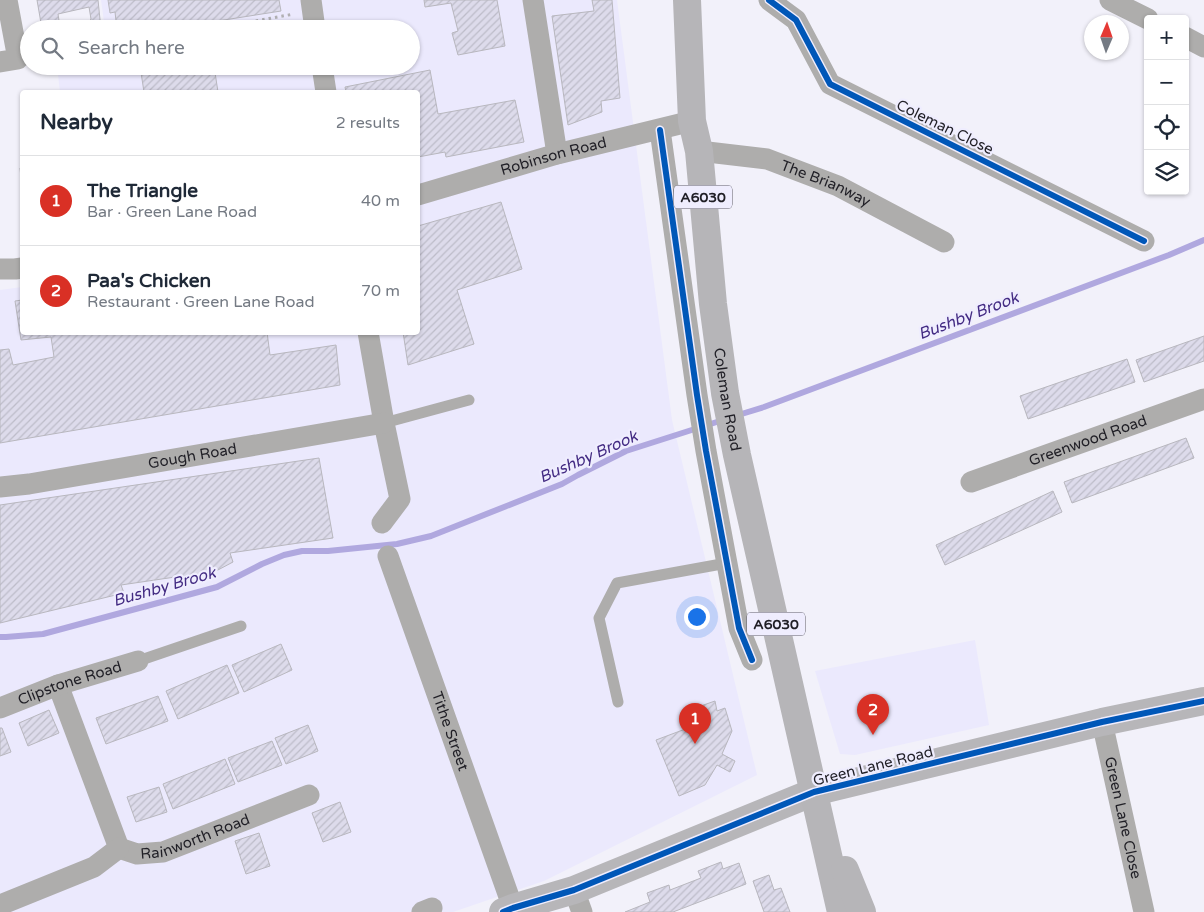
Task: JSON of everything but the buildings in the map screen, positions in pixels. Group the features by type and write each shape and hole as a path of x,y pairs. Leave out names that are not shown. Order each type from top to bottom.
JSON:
{"highway":[{"name":"Coleman Road","path":"686,0 692,121 699,151 713,304 724,393 841,912"},
{"name":"Coleman Road","path":"814,792 862,912"}],"street":[{"path":"7,0 9,61"},
{"path":"533,0 557,154"},
{"name":"Coleman Close","path":"768,0 796,20 830,84 1144,240"},
{"path":"1110,0 1144,17"},
{"path":"1189,39 1204,46"},
{"path":"323,75 326,90"},
{"name":"Robinson Road","path":"420,194 557,154 692,121"},
{"path":"660,130 706,451 739,628 752,660"},
{"name":"The Brianway","path":"699,151 767,159 776,162 838,186 944,242"},
{"path":"0,268 20,268"},
{"path":"369,335 400,499 382,523"},
{"name":"Greenwood Road","path":"971,482 1204,399"},
{"name":"Gough Road","path":"0,487 29,484 384,423"},
{"name":"Tithe Street","path":"388,556 508,910"},
{"name":"Clipstone Road","path":"0,708 58,685 138,660"},
{"path":"58,685 119,848"},
{"name":"Green Lane Road","path":"508,910 578,901 814,792 1102,722 1204,701"},
{"name":"Green Lane Close","path":"1102,722 1144,912"},
{"name":"Rainworth Road","path":"0,906 94,867 119,848 137,854 163,852 309,795"}],"lane":[{"path":"384,423 468,400"},
{"path":"618,702 599,618 617,583 727,563"},
{"path":"138,660 240,626"}],"path":[{"path":"268,20 313,13"}],"shaded area":[{"path":"101,0 617,0 672,420 757,775 544,881 453,912 0,912 0,290 20,287 20,335 420,335 420,90 60,90 58,75 420,75 420,20 104,20"},
{"path":"975,640 989,725 855,755 840,754 815,671"}],"waterway":[{"name":"Bushby Brook","path":"735,416 764,407 1169,255 1204,240"},
{"name":"Bushby Brook","path":"0,637 43,634 217,587 284,555 302,551 328,551 397,544 431,536 562,484 626,451 723,420"}],"cycle path":[{"path":"769,0 796,20 830,84 1144,241"},
{"path":"660,130 706,451 739,628 752,660"},
{"path":"503,912 574,890 814,792 1102,722 1204,701"}],"place":[{"name":"Paa's Chicken","path":"873,735"},
{"name":"The Triangle","path":"695,744"}]}
